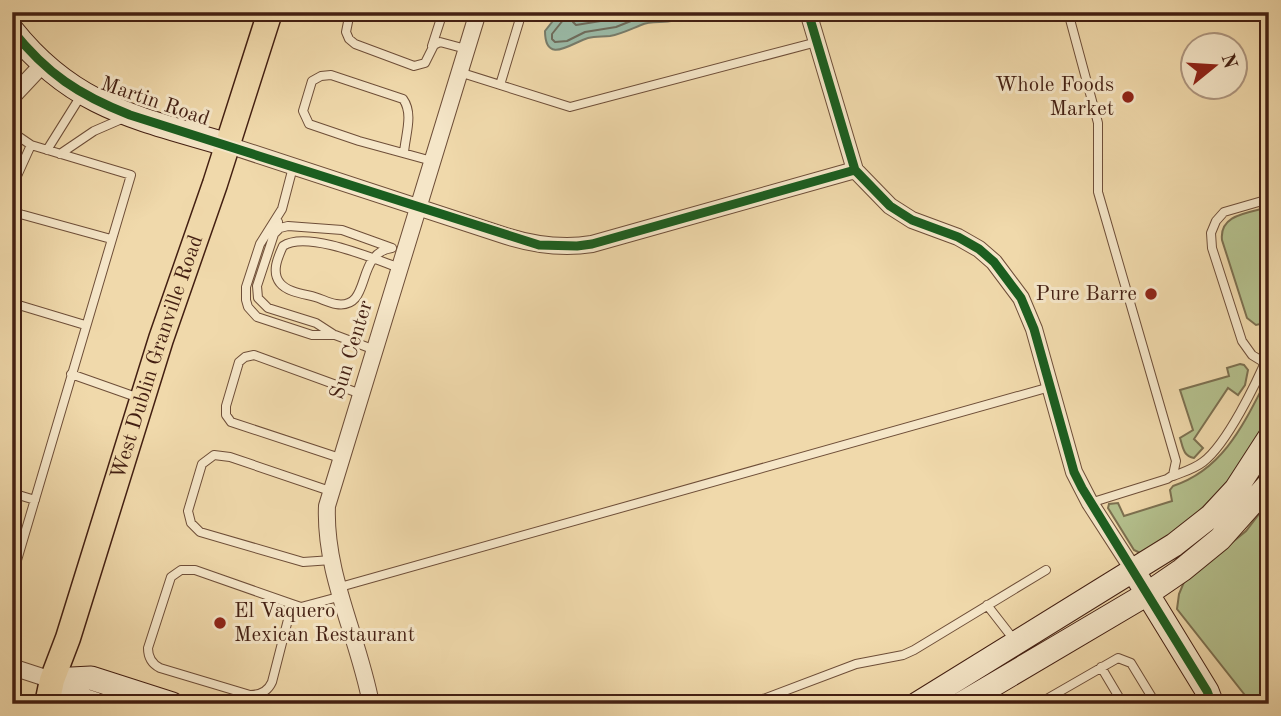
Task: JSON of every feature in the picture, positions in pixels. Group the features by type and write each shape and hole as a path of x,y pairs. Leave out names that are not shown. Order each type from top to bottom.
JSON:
{"main road":[{"name":"West Dublin Granville Road","path":"49,692 142,399 228,145 265,19"}],"street":[{"name":"Sun Center","path":"371,704 326,529 330,491 375,350 399,256 418,209 478,12"},
{"path":"808,12 855,170 890,206 914,221 965,241 994,262 1022,300 1034,329 1074,472 1090,503 1210,697 1228,704"},
{"name":"Martin Road","path":"12,30 43,64 82,94 130,115 228,145"},
{"path":"12,97 43,64"},
{"path":"228,145 418,209 539,245 577,246 855,170"},
{"path":"916,704 1015,641 1134,571 1211,516 1236,489 1269,438"},
{"path":"961,704 1147,594 1182,570 1220,539 1269,484"},
{"path":"12,667 49,692 95,704"},
{"path":"49,692 91,678 172,704"}],"lane":[{"path":"350,12 346,33 355,44 414,66 425,63 443,12"},
{"path":"499,85 523,12"},
{"path":"1068,12 1098,123 1098,192 1176,461 1173,475 1167,479"},
{"path":"431,50 440,42 467,49"},
{"path":"459,72 563,105 579,106 817,42"},
{"path":"404,153 409,115 408,106 403,99 331,75 312,81 303,111 309,124 404,153 432,161"},
{"path":"47,150 82,94"},
{"path":"60,154 93,131 130,115"},
{"path":"12,132 31,145 131,175 12,577"},
{"path":"12,187 31,145"},
{"path":"293,167 257,286 258,298 268,308 316,323 335,335 375,350"},
{"path":"1265,363 1252,355 1242,341 1210,240 1212,227 1224,212 1269,199"},
{"path":"12,208 20,214 111,239"},
{"path":"282,209 260,244 246,287 248,307 257,317 290,328 317,335 335,335"},
{"path":"273,236 280,228 288,226 334,229 399,256"},
{"path":"399,256 372,258 337,246 290,243 281,251 276,274 280,284 288,288 341,304 357,296 372,258 381,250 399,256"},
{"path":"12,303 85,325"},
{"path":"1090,503 1197,467 1216,449 1248,398 1269,353"},
{"path":"340,458 231,422 226,415 226,407 239,362 254,355 361,394"},
{"path":"71,374 142,399"},
{"path":"292,604 272,682 262,693 250,695 160,668 151,662 149,657 148,648 171,577 181,570 195,570 305,607 341,592 1050,387"},
{"path":"330,491 225,456 214,455 202,464 188,515 191,523 200,532 303,562 332,560"},
{"path":"12,494 35,500"},
{"path":"754,703 856,664 903,655 1046,570"},
{"path":"987,606 1015,641"},
{"path":"1038,704 1118,658 1127,660 1156,704"},
{"path":"1101,667 1123,704"}],"green space":[{"path":"1269,207 1269,322 1256,325 1247,318 1222,240 1222,231 1230,220 1237,216"},
{"path":"1240,364 1248,370 1245,385 1238,395 1228,388 1194,439 1203,448 1194,458 1190,457 1184,451 1180,438 1193,430 1180,390 1229,376 1227,368"},
{"path":"1269,375 1269,422 1233,476 1191,520 1142,554 1134,550 1108,508 1109,504 1118,503 1124,516 1172,501 1170,490 1173,486 1207,468 1232,441"},
{"path":"1269,501 1269,704 1252,704 1177,609 1184,582 1246,531"}],"water":[{"path":"560,12 685,12 676,20 647,23 618,34 588,38 555,50 546,42 545,31"}],"cycle path":[{"path":"808,12 855,170 890,206 912,220 958,237 979,249 994,262 1021,298 1034,329 1074,472 1207,691 1212,704"},
{"path":"12,30 38,59 65,82 130,115 539,245 592,244 855,170"}],"place":[{"name":"Whole Foods Market","path":"1128,97"},
{"name":"Pure Barre","path":"1151,294"},
{"name":"El Vaquero Mexican Restaurant","path":"220,623"}]}
